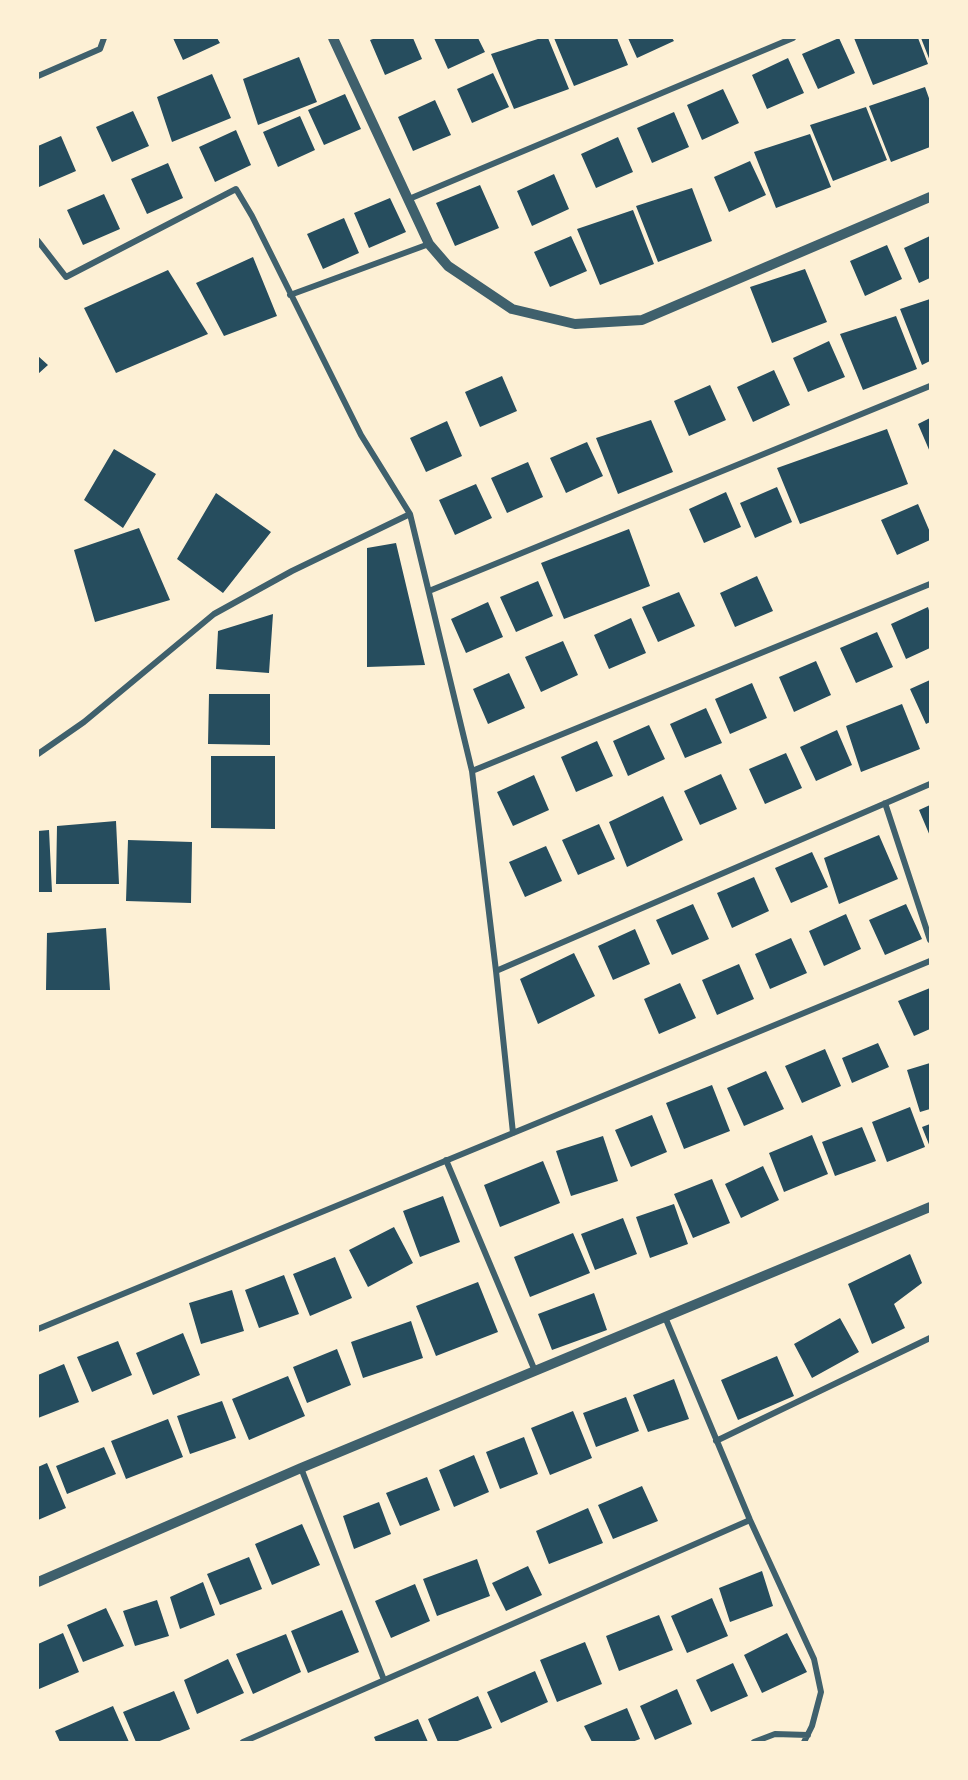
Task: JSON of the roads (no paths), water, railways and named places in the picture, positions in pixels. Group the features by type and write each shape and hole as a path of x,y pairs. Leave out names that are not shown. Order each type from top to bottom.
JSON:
{"street":[{"path":"38,76 100,49 104,38"},
{"path":"333,38 429,244 448,266 512,309 575,324 642,320 930,197"},
{"path":"409,199 793,38"},
{"path":"38,241 66,277 236,189 252,216 361,435 410,514 472,771 513,1133"},
{"path":"291,295 429,244"},
{"path":"429,591 930,386"},
{"path":"38,754 84,722 214,614 292,571 410,514"},
{"path":"472,771 930,584"},
{"path":"496,971 930,784"},
{"path":"885,803 930,940"},
{"path":"38,1329 930,961"},
{"path":"446,1160 535,1371"},
{"path":"38,1582 301,1468 930,1207"},
{"path":"664,1317 750,1520 814,1659 820,1692 812,1726 804,1743"},
{"path":"716,1441 930,1338"},
{"path":"301,1468 384,1680"},
{"path":"243,1743 750,1520"},
{"path":"754,1743 775,1734 808,1735"}]}
